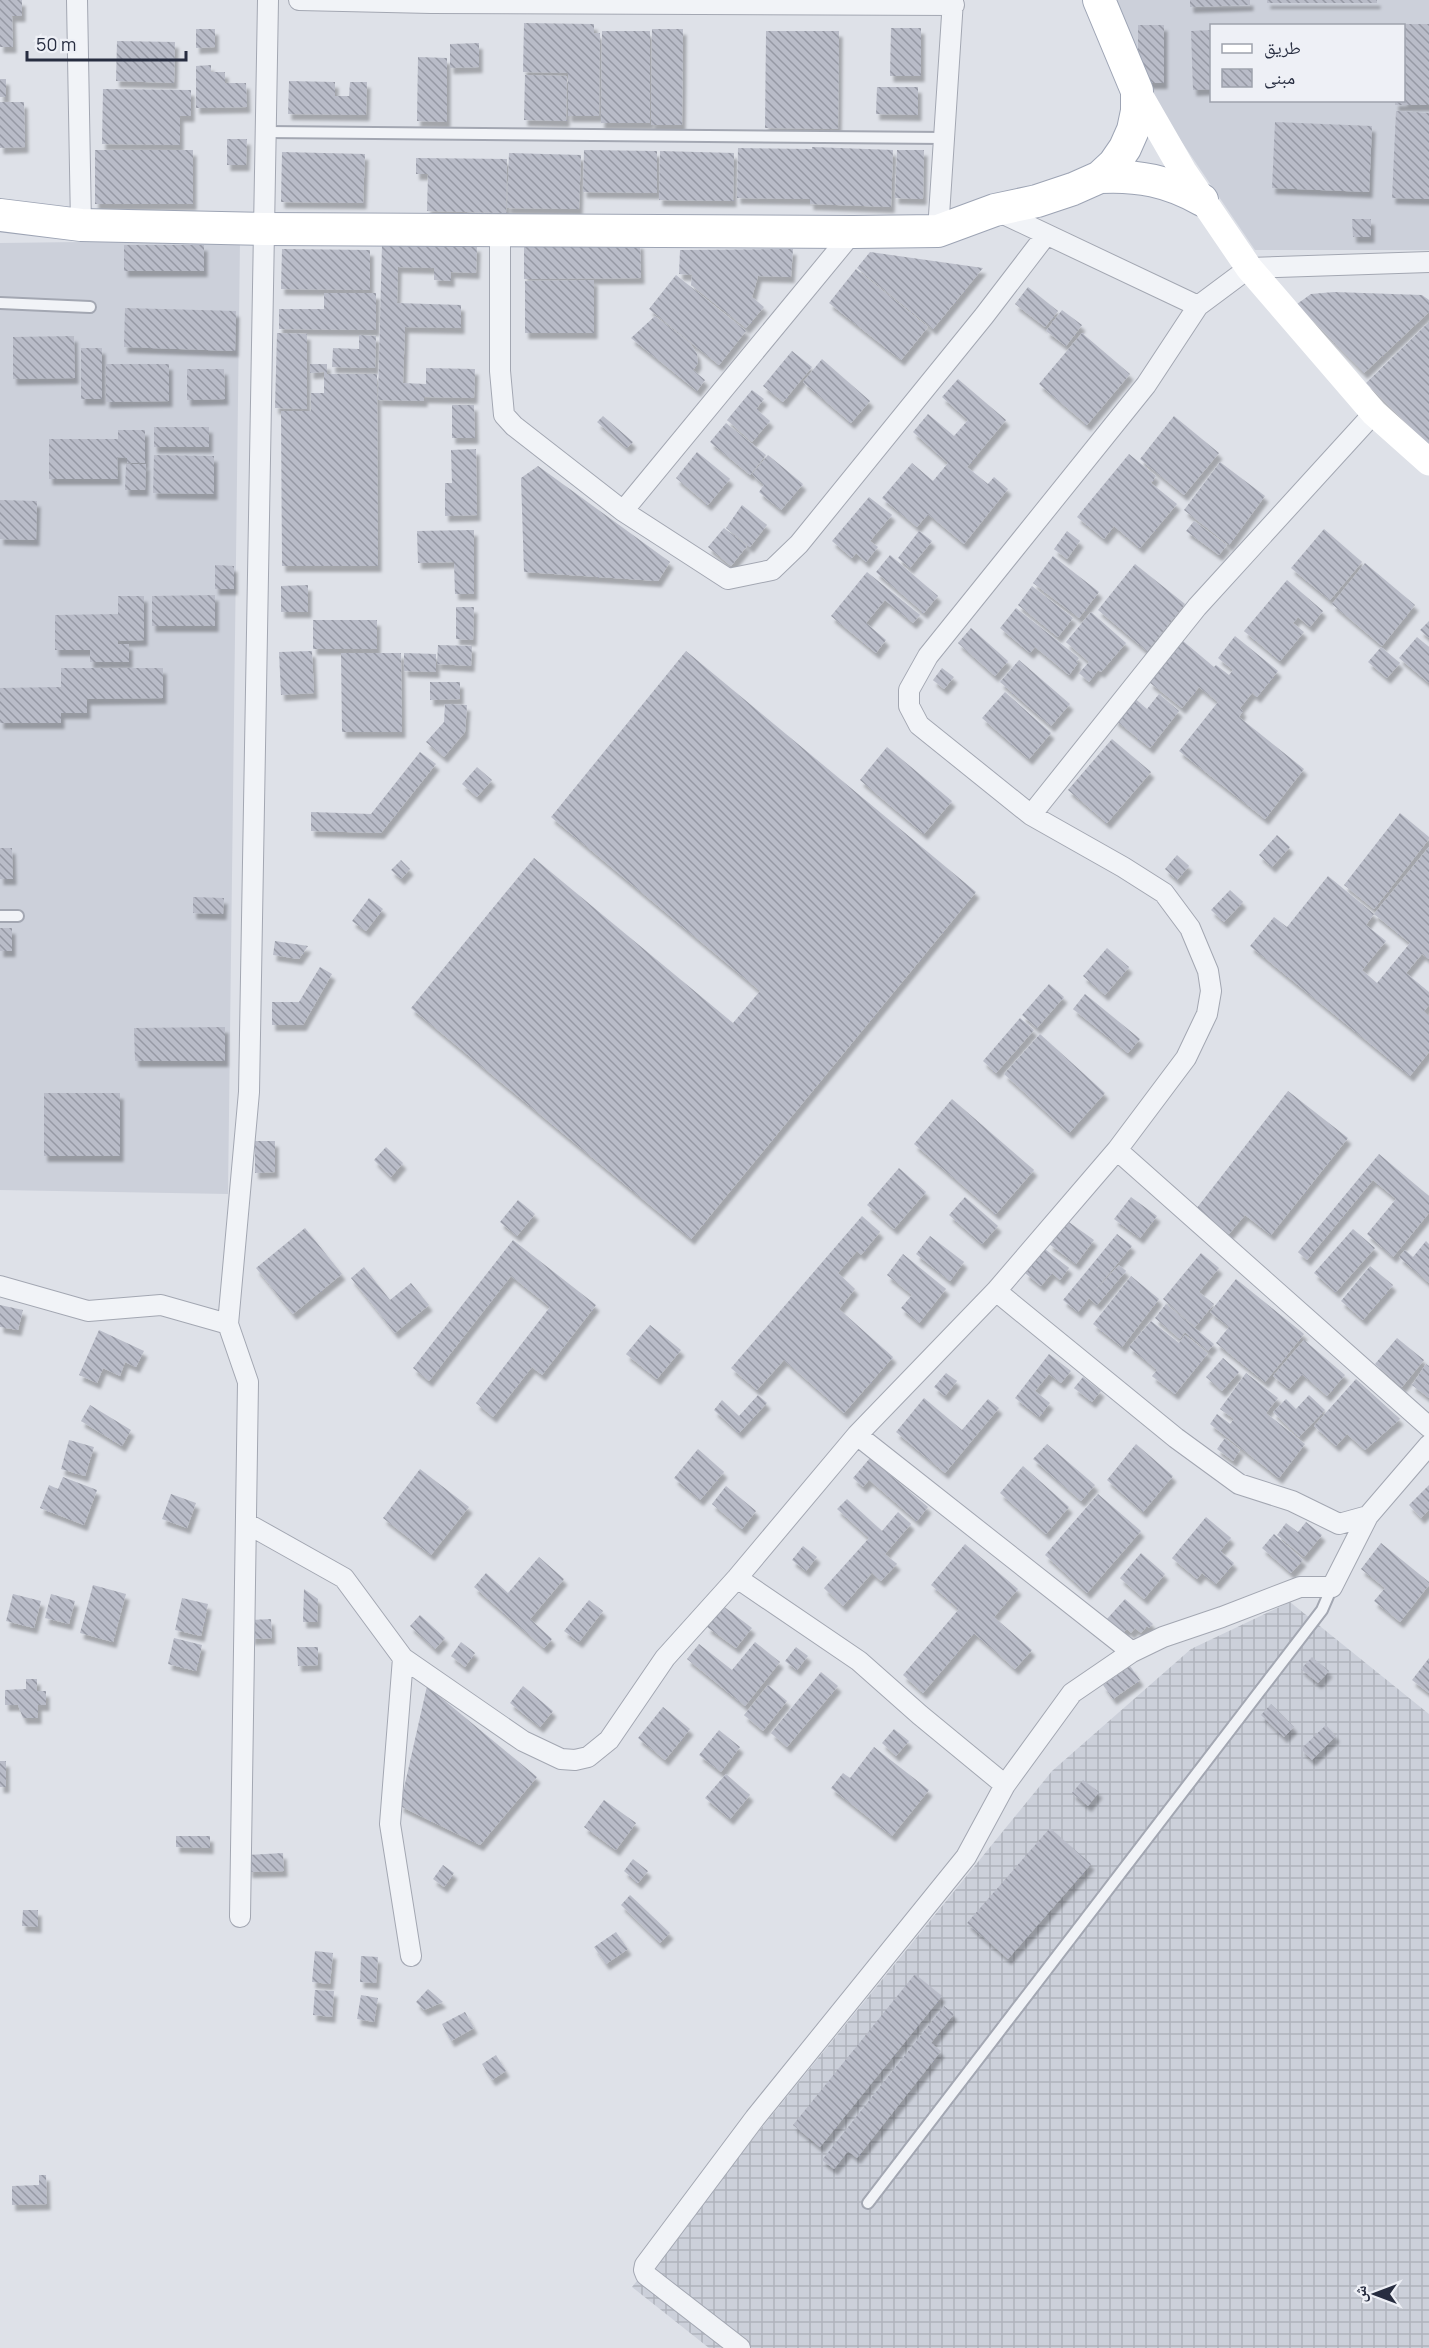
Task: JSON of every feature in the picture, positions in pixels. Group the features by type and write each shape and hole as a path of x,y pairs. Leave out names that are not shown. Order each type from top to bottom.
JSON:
{"main road":[{"path":"1099,0 1137,91 1137,111 1133,130 1120,156 1100,177"},
{"path":"0,216 81,225 265,230 938,231 995,210 1036,201 1100,177 1135,176 1153,179 1186,191 1202,200"}],"street":[{"path":"77,0 81,225"},
{"path":"240,1917 248,1382 228,1324 249,1092 268,0"},
{"path":"300,0 953,3 938,231"},
{"path":"1137,91 1162,138 1249,268 1374,413 1429,462"},
{"path":"995,210 1198,306"},
{"path":"500,230 500,371 504,415 514,426 624,511 728,579 772,570 813,527 984,316 1046,235"},
{"path":"624,511 853,232"},
{"path":"246,1523 344,1578 403,1658 523,1741 561,1759 575,1760 588,1757 609,1740 665,1658 737,1578 857,1436 996,1291 1117,1150 1186,1058 1207,1014 1211,991 1208,970 1190,928 1164,893 1124,867 1031,815 919,725 909,706 909,690 928,656 1146,385 1198,306 1249,268 1429,262"},
{"path":"1031,815 1197,607 1374,413"},
{"path":"1117,1150 1429,1427"},
{"path":"0,1286 88,1311 162,1305 228,1324"},
{"path":"996,1291 1176,1438 1239,1484 1292,1501 1340,1524 1368,1516"},
{"path":"857,1436 1132,1652"},
{"path":"740,2348 645,2273 644,2268 755,2118 966,1857 1005,1785 1072,1693 1132,1652 1162,1637 1300,1587 1332,1587 1368,1516 1429,1445"},
{"path":"737,1578 859,1662 1005,1785"},
{"path":"403,1658 390,1824 411,1956"}],"lane":[{"path":"267,132 944,138"},
{"path":"0,303 90,307"},
{"path":"0,916 18,916"},
{"path":"868,2203 1322,1610 1332,1587"}],"shaded area":[{"path":"1107,0 1429,0 1429,250 1255,250 1139,79"},
{"path":"240,240 228,1194 0,1190 0,243"},
{"path":"1290,1602 1429,1714 1429,2348 709,2348 632,2287 1052,1771 1191,1649"}],"building":[{"path":"0,0 22,0 22,16 12,16 13,47 0,47"},
{"path":"1190,0 1250,0 1250,5 1190,7"},
{"path":"1267,0 1377,0 1377,3 1267,3"},
{"path":"524,23 594,24 594,33 600,33 599,116 568,116 568,73 523,72"},
{"path":"1405,24 1429,24 1429,105 1395,105 1395,102 1405,102"},
{"path":"1138,25 1164,25 1164,83 1146,83 1146,70 1138,70"},
{"path":"891,28 921,28 921,76 890,76"},
{"path":"196,29 215,29 215,47 196,48"},
{"path":"652,29 683,29 682,125 651,125"},
{"path":"1210,30 1210,89 1193,90 1191,31"},
{"path":"602,31 650,31 650,123 601,123"},
{"path":"766,31 839,31 838,129 765,128"},
{"path":"117,41 175,42 174,83 116,81"},
{"path":"479,43 479,67 450,68 450,44"},
{"path":"418,57 447,58 447,122 417,121"},
{"path":"211,65 211,72 225,72 225,83 246,83 247,107 196,108 196,66"},
{"path":"525,75 567,76 566,121 524,120"},
{"path":"0,79 6,79 6,97 0,97"},
{"path":"289,81 335,82 335,96 349,96 350,82 367,82 366,115 288,114"},
{"path":"877,87 918,87 918,115 876,114"},
{"path":"103,89 191,90 191,116 180,116 180,145 102,144"},
{"path":"0,102 24,102 25,147 0,148"},
{"path":"1396,111 1429,113 1429,199 1392,198"},
{"path":"1275,122 1372,126 1369,192 1272,188"},
{"path":"227,139 247,139 246,165 227,165"},
{"path":"812,147 893,150 891,207 810,204 810,199 737,198 738,148 812,149"},
{"path":"95,150 193,150 193,204 95,204"},
{"path":"584,150 657,151 657,193 583,192"},
{"path":"897,150 924,150 923,199 895,198"},
{"path":"660,151 734,153 733,201 659,200"},
{"path":"282,152 365,154 363,203 281,202"},
{"path":"509,153 581,155 579,209 507,208"},
{"path":"416,158 507,159 506,213 427,211 428,174 416,174"},
{"path":"1352,219 1371,219 1371,237 1353,237"},
{"path":"524,243 640,243 641,278 524,279"},
{"path":"382,244 477,246 476,273 451,272 451,281 434,280 434,268 398,267 397,303 461,305 461,328 405,327 403,383 426,384 426,368 475,369 474,398 424,397 424,401 378,400"},
{"path":"124,245 204,245 204,271 124,271"},
{"path":"282,249 370,250 370,290 281,289"},
{"path":"793,249 791,277 758,276 752,297 764,307 746,328 691,285 692,275 679,274 680,250"},
{"path":"870,252 983,268 933,329 857,268"},
{"path":"856,269 928,327 901,360 829,303"},
{"path":"676,275 746,331 719,365 649,309"},
{"path":"594,280 594,333 525,333 525,281"},
{"path":"1028,287 1058,311 1045,327 1015,304"},
{"path":"1334,292 1422,295 1429,300 1429,312 1364,373 1297,304 1311,294"},
{"path":"324,293 376,293 376,330 279,329 279,309 324,309"},
{"path":"125,308 236,311 235,351 124,347"},
{"path":"1062,310 1082,325 1066,346 1046,331"},
{"path":"655,316 690,343 697,354 698,363 693,370 705,380 697,391 631,338"},
{"path":"1429,322 1429,446 1366,383"},
{"path":"277,333 307,334 307,409 275,408"},
{"path":"1082,333 1130,374 1087,425 1039,384"},
{"path":"359,335 376,336 375,368 332,367 333,348 359,349"},
{"path":"74,336 75,378 13,379 13,337"},
{"path":"81,348 102,348 102,399 81,399"},
{"path":"792,351 812,367 783,402 763,386"},
{"path":"822,359 870,401 851,423 803,382"},
{"path":"106,364 169,364 169,401 106,402"},
{"path":"310,364 327,364 327,374 377,374 378,566 282,566 281,411 311,411 311,393 324,393 324,372 310,373"},
{"path":"187,369 224,369 225,399 187,400"},
{"path":"958,379 1006,420 967,467 988,484 994,477 1008,489 964,544 928,514 917,527 882,498 912,463 933,481 948,463 913,432 928,414 954,436 968,420 942,397"},
{"path":"752,390 764,399 756,409 770,421 752,442 727,420"},
{"path":"452,405 474,405 475,438 452,438"},
{"path":"603,416 633,442 627,448 597,422"},
{"path":"1174,416 1219,453 1184,495 1140,459"},
{"path":"726,423 766,455 750,475 710,442"},
{"path":"154,427 209,427 209,447 154,447"},
{"path":"118,430 145,430 145,463 127,463 127,458 117,457 118,479 49,479 49,439 118,439"},
{"path":"476,449 477,515 445,516 445,483 452,483 451,450"},
{"path":"697,452 730,479 708,505 676,478"},
{"path":"1129,454 1156,476 1151,483 1177,504 1140,548 1114,526 1104,539 1077,517"},
{"path":"154,455 214,456 214,494 153,493"},
{"path":"768,455 803,484 781,510 759,492 764,485 752,474"},
{"path":"1220,462 1265,496 1229,545 1184,510"},
{"path":"126,464 146,464 145,490 125,490"},
{"path":"538,466 670,562 658,581 524,572 521,478"},
{"path":"869,497 892,515 870,541 878,547 866,562 856,553 852,558 832,541"},
{"path":"0,500 37,501 36,540 0,539"},
{"path":"742,505 767,525 750,547 726,528"},
{"path":"1194,521 1227,545 1219,555 1186,531"},
{"path":"724,528 747,546 731,566 708,547"},
{"path":"1324,529 1362,562 1330,600 1291,568"},
{"path":"474,530 474,594 455,594 454,562 418,563 417,531"},
{"path":"919,531 932,541 910,568 898,558"},
{"path":"1067,531 1080,541 1067,559 1054,549"},
{"path":"890,555 938,596 924,613 876,572"},
{"path":"1053,556 1099,592 1079,618 1033,583"},
{"path":"1365,563 1415,605 1382,646 1332,604"},
{"path":"1135,564 1185,604 1147,651 1098,610"},
{"path":"215,565 234,566 234,589 215,589"},
{"path":"867,572 920,615 913,623 885,600 866,623 886,640 876,653 831,616"},
{"path":"1287,580 1323,611 1310,627 1298,617 1293,623 1304,632 1280,661 1244,631"},
{"path":"308,585 308,612 281,612 281,586"},
{"path":"1032,586 1073,618 1058,637 1018,605"},
{"path":"215,595 215,626 152,626 152,596"},
{"path":"118,596 144,596 144,640 118,641 118,644 129,644 129,662 90,662 90,650 55,650 55,615 118,614"},
{"path":"456,607 474,607 473,640 456,639"},
{"path":"1016,608 1079,658 1069,675 1035,647 1030,653 1000,628"},
{"path":"1091,612 1126,643 1101,672 1098,670 1089,682 1079,673 1089,662 1066,642"},
{"path":"313,620 377,620 377,649 313,649"},
{"path":"1429,621 1429,638 1420,630"},
{"path":"971,628 1008,661 995,676 958,643"},
{"path":"1235,636 1278,671 1257,697 1252,693 1240,708 1243,711 1239,717 1304,769 1265,819 1179,751 1218,702 1199,687 1182,708 1149,682 1183,641 1214,667 1216,665 1229,675 1233,670 1218,658"},
{"path":"1417,637 1429,647 1429,683 1399,658"},
{"path":"438,645 472,646 471,666 437,664"},
{"path":"1381,647 1400,663 1387,678 1368,662"},
{"path":"312,651 314,693 281,695 279,652"},
{"path":"686,651 976,892 691,1239 411,1008 534,858 733,1023 760,991 551,817"},
{"path":"341,653 401,653 402,732 342,732"},
{"path":"404,653 436,654 436,672 404,671"},
{"path":"1019,660 1070,704 1051,726 1000,682"},
{"path":"61,668 163,668 163,698 87,699 87,713 61,713 61,723 0,723 0,688 61,687"},
{"path":"942,668 954,677 944,689 933,680"},
{"path":"430,682 460,682 460,699 430,700"},
{"path":"1005,692 1051,733 1029,759 982,718"},
{"path":"1159,694 1179,711 1150,748 1114,719 1132,696 1147,709"},
{"path":"445,704 467,705 465,732 444,757 426,742 444,722"},
{"path":"1112,739 1151,772 1107,823 1068,790"},
{"path":"887,747 952,801 924,834 860,780"},
{"path":"420,752 436,764 381,833 311,831 311,812 371,814"},
{"path":"477,767 492,780 477,797 462,784"},
{"path":"1400,813 1429,839 1374,909 1344,885"},
{"path":"1277,835 1290,847 1272,867 1259,855"},
{"path":"1429,847 1429,959 1422,954 1406,973 1429,992 1429,1005 1424,1011 1429,1016 1429,1052 1410,1076 1250,946 1274,917 1287,927 1328,876 1374,914","holes":["1374,914 1410,943 1377,983 1362,970 1386,941 1366,925"]},
{"path":"0,848 12,848 13,879 0,879"},
{"path":"1177,855 1189,866 1177,880 1165,869"},
{"path":"401,860 410,869 401,879 391,870"},
{"path":"1230,890 1243,902 1224,922 1211,910"},
{"path":"193,897 224,898 223,914 193,913"},
{"path":"369,898 383,909 366,931 352,921"},
{"path":"0,928 12,928 12,951 0,951"},
{"path":"275,941 308,946 299,959 273,955"},
{"path":"1107,948 1129,967 1105,995 1083,976"},
{"path":"320,967 332,974 303,1025 272,1025 272,1002 299,1002"},
{"path":"1049,984 1064,997 1037,1028 1022,1015"},
{"path":"1085,994 1140,1039 1128,1053 1073,1009"},
{"path":"1020,1018 1034,1030 996,1073 983,1061"},
{"path":"225,1027 225,1061 135,1061 134,1028"},
{"path":"1040,1034 1105,1093 1069,1133 1004,1074"},
{"path":"1288,1091 1348,1138 1271,1235 1245,1215 1229,1234 1196,1209"},
{"path":"44,1093 120,1093 120,1156 44,1156"},
{"path":"952,1099 1034,1170 996,1214 914,1144"},
{"path":"255,1141 275,1141 275,1172 255,1173"},
{"path":"386,1147 403,1163 391,1177 374,1160"},
{"path":"1379,1154 1429,1196 1429,1213 1393,1257 1367,1234 1396,1199 1373,1180 1307,1260 1298,1252"},
{"path":"899,1168 926,1192 894,1229 867,1205"},
{"path":"965,1197 998,1226 982,1244 949,1215"},
{"path":"1131,1197 1157,1216 1140,1238 1114,1219"},
{"path":"518,1200 535,1214 517,1236 500,1222"},
{"path":"862,1216 880,1232 861,1255 857,1251 838,1273 855,1289 839,1309 893,1357 844,1413 784,1360 757,1390 731,1368"},
{"path":"1066,1220 1094,1240 1076,1264 1049,1244"},
{"path":"305,1228 342,1274 293,1314 256,1268"},
{"path":"1353,1229 1375,1248 1336,1292 1314,1273"},
{"path":"1117,1234 1132,1246 1091,1295 1119,1265 1126,1271 1097,1305 1089,1298 1078,1312 1063,1300"},
{"path":"930,1236 964,1262 950,1281 916,1254"},
{"path":"513,1240 596,1305 542,1375 532,1367 493,1417 476,1403 550,1307 511,1276 429,1381 413,1368"},
{"path":"1426,1241 1429,1244 1429,1283 1399,1257 1405,1250 1413,1257"},
{"path":"1045,1249 1069,1268 1060,1280 1052,1273 1041,1286 1025,1273"},
{"path":"1201,1253 1219,1268 1199,1292 1214,1304 1195,1327 1163,1299"},
{"path":"903,1254 946,1289 919,1323 901,1308 912,1295 887,1275"},
{"path":"1370,1266 1393,1285 1363,1320 1341,1301"},
{"path":"364,1267 390,1300 411,1283 429,1305 395,1333 351,1278"},
{"path":"1131,1276 1159,1299 1122,1347 1093,1324"},
{"path":"1236,1279 1304,1334 1265,1382 1216,1343 1229,1327 1210,1312"},
{"path":"1166,1304 1214,1344 1208,1351 1185,1332 1180,1339 1155,1318"},
{"path":"0,1305 23,1310 18,1330 0,1327"},
{"path":"1151,1321 1179,1343 1185,1335 1208,1353 1175,1394 1152,1376 1157,1370 1129,1347"},
{"path":"650,1325 681,1350 657,1379 626,1354"},
{"path":"99,1330 144,1351 136,1367 125,1362 120,1376 103,1368 97,1383 79,1375"},
{"path":"1397,1338 1424,1360 1402,1387 1375,1364"},
{"path":"1304,1340 1345,1375 1327,1396 1302,1374 1289,1389 1273,1376"},
{"path":"1049,1354 1071,1371 1061,1383 1049,1374 1035,1391 1050,1403 1039,1417 1015,1398"},
{"path":"1223,1358 1239,1372 1222,1391 1206,1377"},
{"path":"1426,1364 1429,1366 1429,1398 1412,1385"},
{"path":"946,1373 957,1381 945,1396 934,1387"},
{"path":"1246,1373 1278,1398 1266,1413 1305,1444 1279,1478 1210,1424 1217,1414 1230,1424 1234,1419 1220,1409"},
{"path":"1083,1377 1101,1391 1092,1402 1074,1388"},
{"path":"1356,1379 1400,1419 1365,1450 1347,1434 1336,1446 1314,1426"},
{"path":"758,1395 767,1403 739,1433 714,1410 722,1400 739,1416"},
{"path":"1309,1395 1325,1410 1299,1437 1273,1412 1286,1399 1296,1409"},
{"path":"924,1398 962,1430 988,1399 999,1408 945,1473 896,1432"},
{"path":"90,1405 131,1430 122,1446 81,1421"},
{"path":"1225,1438 1240,1450 1233,1461 1217,1449"},
{"path":"69,1440 94,1447 85,1476 61,1469"},
{"path":"1047,1444 1095,1485 1081,1501 1033,1459"},
{"path":"1136,1444 1173,1476 1143,1512 1107,1480"},
{"path":"698,1449 724,1472 700,1500 674,1478"},
{"path":"870,1458 928,1507 917,1521 869,1480 863,1487 853,1478"},
{"path":"1023,1466 1069,1507 1046,1534 1000,1493"},
{"path":"420,1469 469,1507 431,1555 383,1518"},
{"path":"63,1477 97,1490 84,1525 40,1508 49,1485 58,1489"},
{"path":"1429,1485 1429,1510 1421,1518 1409,1505"},
{"path":"726,1486 756,1511 742,1529 712,1504"},
{"path":"171,1494 196,1503 187,1528 162,1519"},
{"path":"1098,1494 1141,1531 1087,1593 1045,1555"},
{"path":"847,1499 882,1531 898,1512 911,1524 885,1554 897,1564 881,1581 872,1573 843,1606 824,1588 869,1538 837,1509"},
{"path":"1206,1517 1231,1538 1220,1551 1234,1563 1216,1584 1202,1573 1197,1579 1172,1558"},
{"path":"1306,1522 1322,1535 1304,1557 1277,1535 1286,1523 1298,1532"},
{"path":"1274,1534 1303,1560 1291,1573 1262,1548"},
{"path":"1381,1543 1429,1582 1400,1622 1374,1601 1385,1588 1361,1569"},
{"path":"965,1544 1018,1589 994,1617 1032,1650 1015,1669 974,1633 923,1693 903,1675 959,1609 931,1585"},
{"path":"803,1546 817,1557 806,1571 792,1560"},
{"path":"1141,1553 1165,1574 1144,1599 1120,1578"},
{"path":"539,1557 564,1579 530,1619 552,1639 544,1648 474,1587 486,1573 508,1593"},
{"path":"93,1585 126,1594 113,1642 80,1633"},
{"path":"304,1589 318,1599 317,1622 303,1622"},
{"path":"13,1594 41,1601 34,1628 6,1621"},
{"path":"51,1594 75,1601 69,1624 45,1618"},
{"path":"182,1598 208,1604 201,1636 175,1630"},
{"path":"1125,1599 1153,1624 1149,1628 1147,1626 1141,1633 1135,1628 1131,1633 1127,1629 1122,1634 1106,1620"},
{"path":"589,1600 603,1611 579,1642 564,1631"},
{"path":"723,1606 752,1628 736,1648 707,1627"},
{"path":"420,1615 445,1638 435,1649 410,1626"},
{"path":"271,1619 272,1638 251,1639 251,1620"},
{"path":"174,1638 202,1645 196,1671 168,1664"},
{"path":"461,1642 475,1653 465,1667 451,1656"},
{"path":"755,1642 780,1662 745,1706 687,1659 699,1644 732,1670"},
{"path":"297,1647 318,1647 318,1665 298,1666"},
{"path":"796,1647 808,1656 797,1670 785,1661"},
{"path":"1312,1657 1329,1671 1318,1683 1301,1669"},
{"path":"1429,1658 1429,1693 1412,1680"},
{"path":"1130,1666 1140,1680 1113,1699 1103,1685"},
{"path":"821,1672 838,1686 787,1747 771,1733"},
{"path":"26,1679 37,1679 37,1691 46,1691 46,1705 38,1705 38,1718 23,1718 18,1705 5,1705 5,1690 26,1689"},
{"path":"768,1685 787,1701 763,1731 744,1715"},
{"path":"427,1686 537,1777 480,1845 400,1806"},
{"path":"523,1686 553,1711 540,1727 510,1703"},
{"path":"1271,1704 1294,1727 1284,1737 1261,1715"},
{"path":"663,1707 690,1729 665,1760 638,1738"},
{"path":"1326,1725 1336,1736 1312,1760 1301,1749"},
{"path":"894,1729 909,1741 896,1756 882,1743"},
{"path":"719,1730 740,1747 721,1772 699,1755"},
{"path":"874,1747 929,1790 892,1836 831,1788 843,1773 850,1778"},
{"path":"0,1761 6,1761 6,1787 0,1787"},
{"path":"726,1774 750,1795 730,1819 705,1798"},
{"path":"1083,1780 1099,1792 1088,1806 1072,1793"},
{"path":"604,1800 636,1823 616,1850 584,1827"},
{"path":"1050,1828 1091,1864 1008,1959 967,1923"},
{"path":"176,1836 210,1836 210,1848 176,1847"},
{"path":"283,1853 284,1871 249,1872 248,1855"},
{"path":"633,1859 648,1871 638,1883 624,1871"},
{"path":"443,1865 454,1873 444,1887 433,1879"},
{"path":"630,1895 670,1933 660,1943 621,1905"},
{"path":"23,1910 38,1910 38,1927 22,1926"},
{"path":"616,1932 628,1949 606,1964 594,1947"},
{"path":"315,1951 333,1953 330,1984 312,1982"},
{"path":"361,1956 378,1957 376,1983 360,1982"},
{"path":"915,1974 942,1996 820,2147 793,2125"},
{"path":"428,1989 443,2002 424,2010 416,2002"},
{"path":"315,1990 334,1991 332,2017 313,2015"},
{"path":"361,1995 378,1998 374,2022 357,2019"},
{"path":"944,2006 954,2014 931,2043 941,2051 857,2158 848,2151 834,2169 822,2160"},
{"path":"465,2012 474,2028 451,2041 442,2024"},
{"path":"496,2055 506,2071 492,2080 482,2064"},
{"path":"39,2175 46,2175 47,2204 12,2205 12,2186 39,2185"}]}
